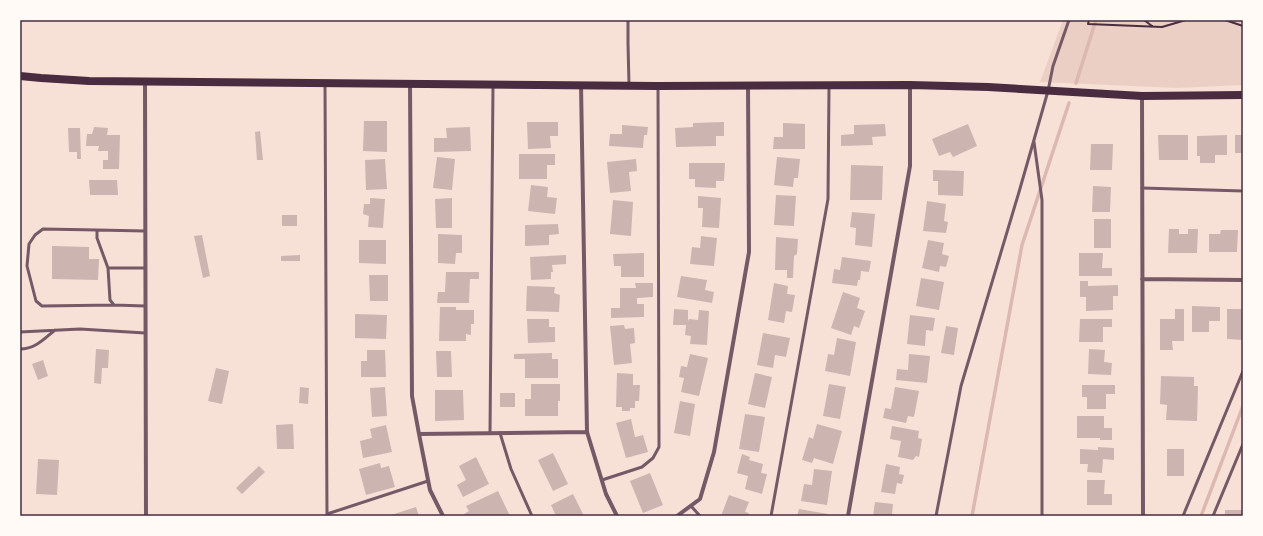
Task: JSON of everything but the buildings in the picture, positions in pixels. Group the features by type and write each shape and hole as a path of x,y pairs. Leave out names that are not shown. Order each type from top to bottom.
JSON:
{"main road":[{"path":"20,76 89,81 658,86 910,85 988,87 1142,96 1243,95"}],"street":[{"path":"144,81 144,516"},
{"path":"410,84 412,396 430,490 443,516"},
{"path":"581,85 587,432 606,494 617,516"},
{"path":"677,516 700,499 714,452 749,252 748,85"},
{"path":"848,516 910,166 910,85"},
{"path":"1142,96 1143,516"},
{"path":"1142,279 1243,280"},
{"path":"419,434 587,432"}],"lane":[{"path":"628,20 629,85"},
{"path":"936,516 961,386 1034,140 1048,91 1053,66 1069,20"},
{"path":"325,83 327,515 428,481"},
{"path":"490,433 493,84"},
{"path":"771,516 828,199 829,85"},
{"path":"602,480 642,466 653,458 659,447 658,86"},
{"path":"1034,140 1042,200 1042,516"},
{"path":"1142,188 1243,191"},
{"path":"145,231 43,229 35,235 29,244 27,266 36,301 42,306 145,306"},
{"path":"97,230 99,245 108,268 110,300 114,305"},
{"path":"108,268 145,268"},
{"path":"20,332 80,329 145,333"},
{"path":"20,349 33,347 43,341 55,330"},
{"path":"1183,516 1243,371"},
{"path":"500,433 511,469 532,516"},
{"path":"1213,516 1243,444"},
{"path":"690,506 700,516"}],"path":[{"path":"1089,20 1088,24 1152,27 1162,27 1186,20"},
{"path":"1144,20 1152,27"},
{"path":"1225,20 1243,26"}],"shaded area":[{"path":"1063,20 1243,20 1243,85 1177,88 1040,82"}],"waterway":[{"path":"1076,83 1096,20"},
{"path":"972,516 1022,245 1069,103"},
{"path":"1201,516 1243,406"}]}
